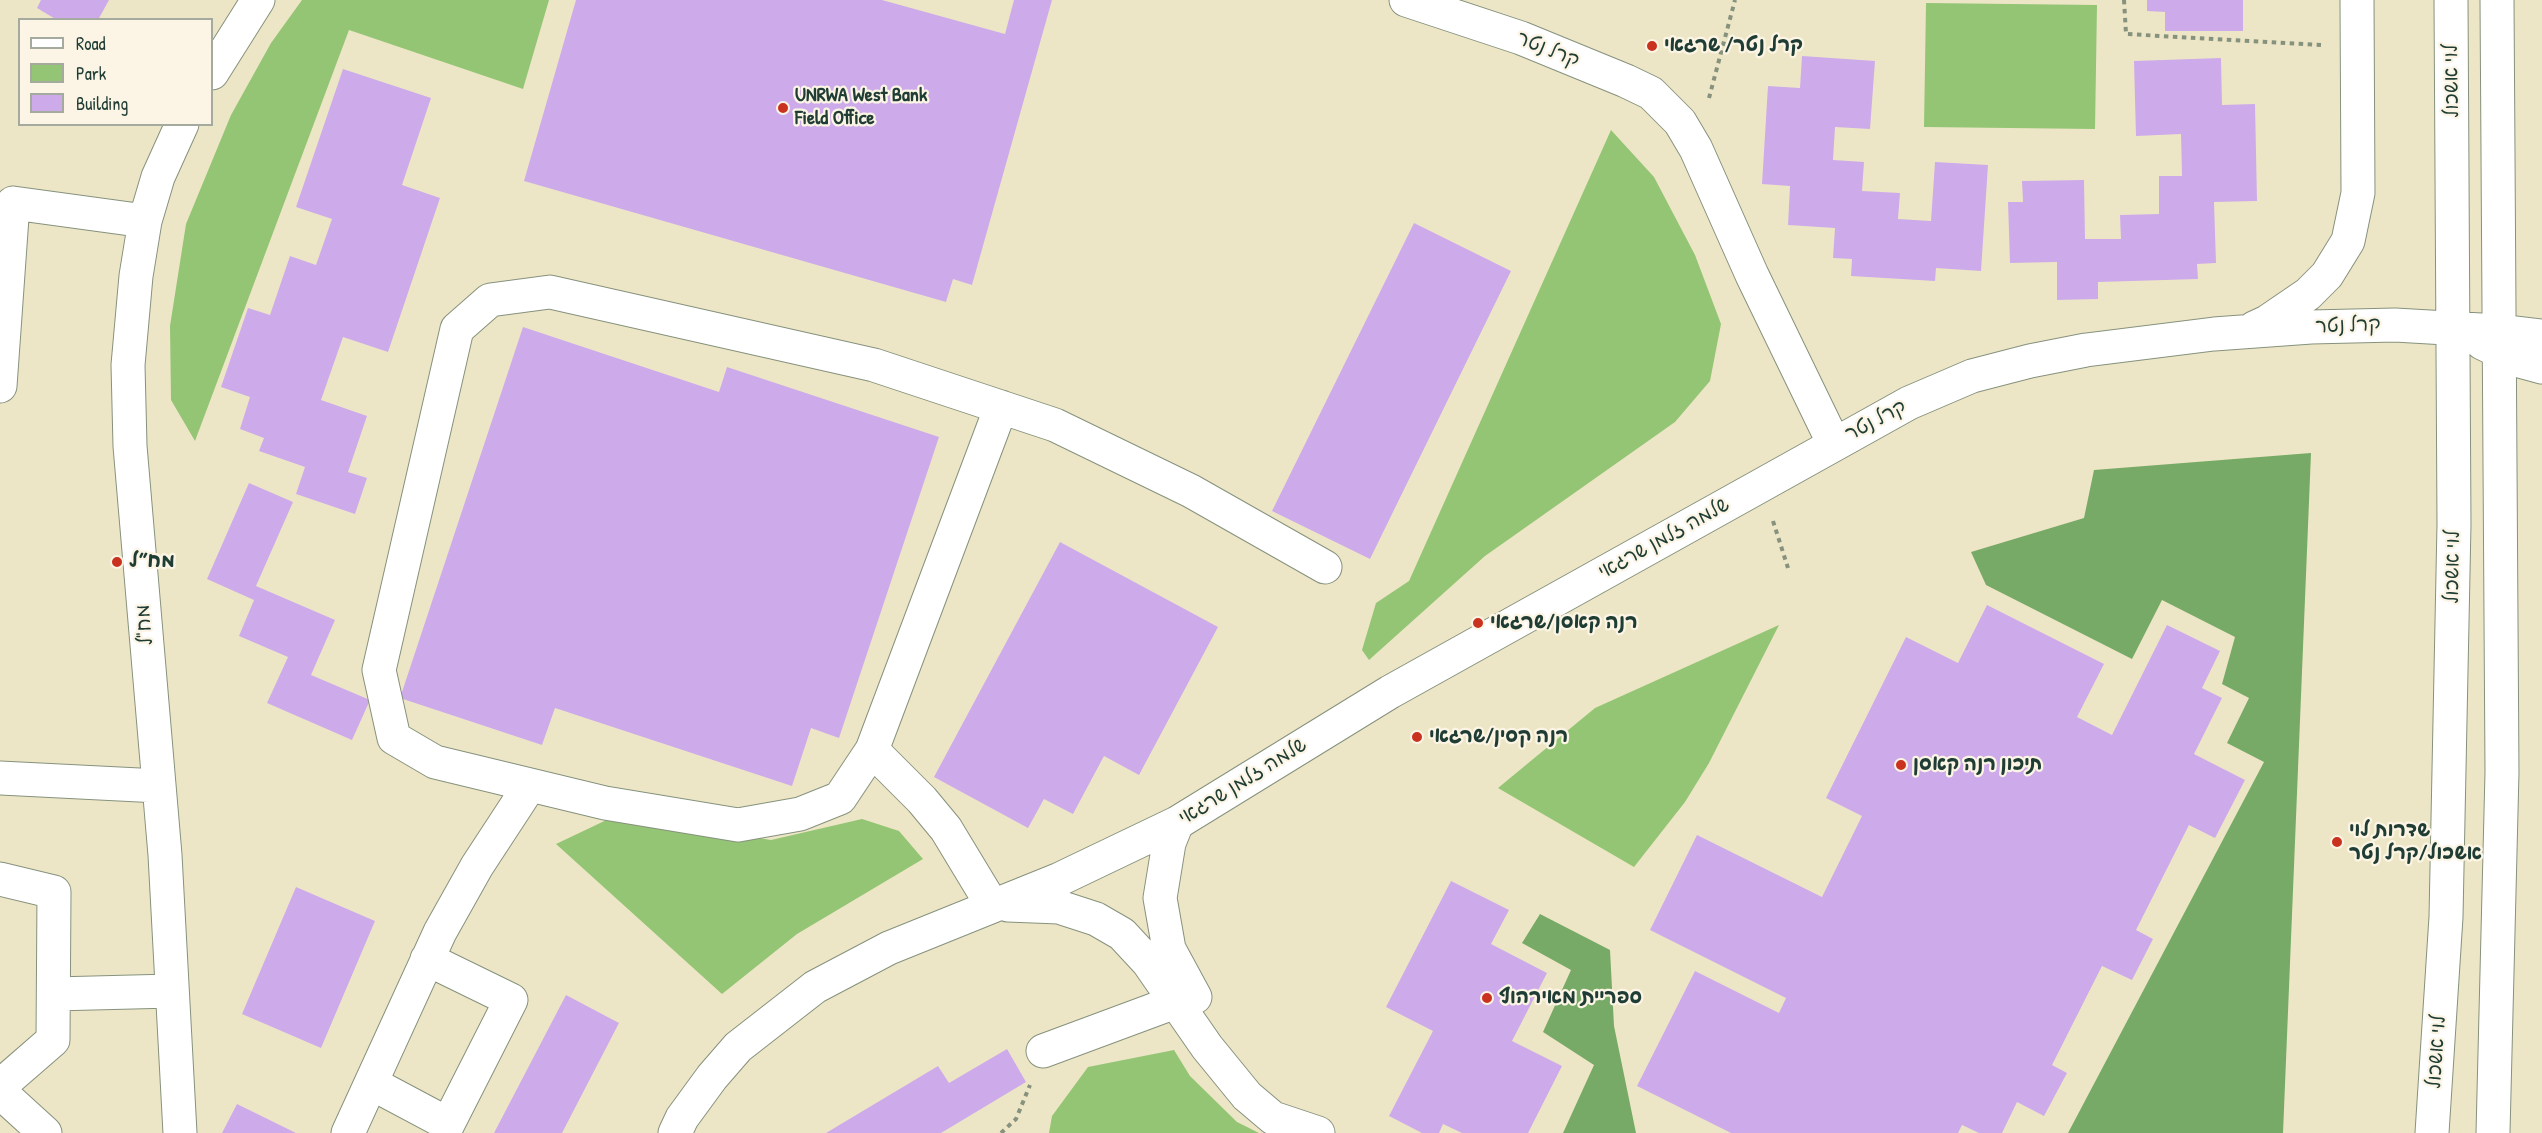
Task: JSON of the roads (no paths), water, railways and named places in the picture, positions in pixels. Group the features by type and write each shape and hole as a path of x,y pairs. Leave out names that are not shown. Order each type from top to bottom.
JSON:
{"street":[{"path":"213,70 258,0"},
{"name":"קרל נטר","path":"1406,0 1521,38 1643,89 1651,93 1680,122 1696,150 1752,275 1834,444 1909,403 1972,376 2086,350 2162,339 2246,332 2350,326 2454,328"},
{"path":"2246,332 2267,322 2308,294 2327,275 2348,242 2358,193 2357,0"},
{"name":"לוי אשכול","path":"2432,1133 2446,917 2454,536 2451,0"},
{"path":"2493,1133 2502,772 2497,0"},
{"name":"מח\"ל","path":"180,1133 165,855 130,446 128,365 136,276 145,221 158,177 181,126"},
{"path":"0,386 13,203 145,221"},
{"path":"1001,407 872,750 840,798 800,814 738,825 605,803 435,762 394,738 380,670 457,329 490,300 550,292 873,365 1001,407 1055,425 1141,465 1325,567"},
{"path":"2454,328 2498,341 2542,336"},
{"path":"2498,341 2520,362 2542,367"},
{"name":"שלמה זלמן שרגאי","path":"675,1133 694,1101 738,1047 815,987 888,948 1060,879 1177,823 1390,692 1834,444"},
{"path":"872,750 922,800 946,829 992,905 1059,907 1078,911 1108,926 1136,947 1247,1096 1273,1118 1318,1133"},
{"path":"0,778 159,786"},
{"path":"348,1133 440,932 477,866 530,785"},
{"path":"1177,823 1169,843 1160,898 1169,948 1226,1050 1273,1118"},
{"path":"0,879 54,891 53,1040 0,1086"},
{"path":"371,1083 448,1124 511,1000 427,959"},
{"path":"54,994 172,991"},
{"path":"1043,1051 1175,1002"},
{"path":"0,1092 45,1133"}],"place":[{"name":"קרל נטר/ שרגאי","path":"1652,46"},
{"name":"UNRWA West Bank Field Office","path":"783,108"},
{"name":"מח״ל","path":"117,562"},
{"name":"רנה קאסן/שרגאי","path":"1478,623"},
{"name":"רנה קסין/שרגאי","path":"1417,737"},
{"name":"תיכון רנה קאסן","path":"1901,765"},
{"name":"שדרות לוי אשכול/קרל נטר","path":"2337,842"},
{"name":"ספריית מאירהוף","path":"1487,998"}]}
